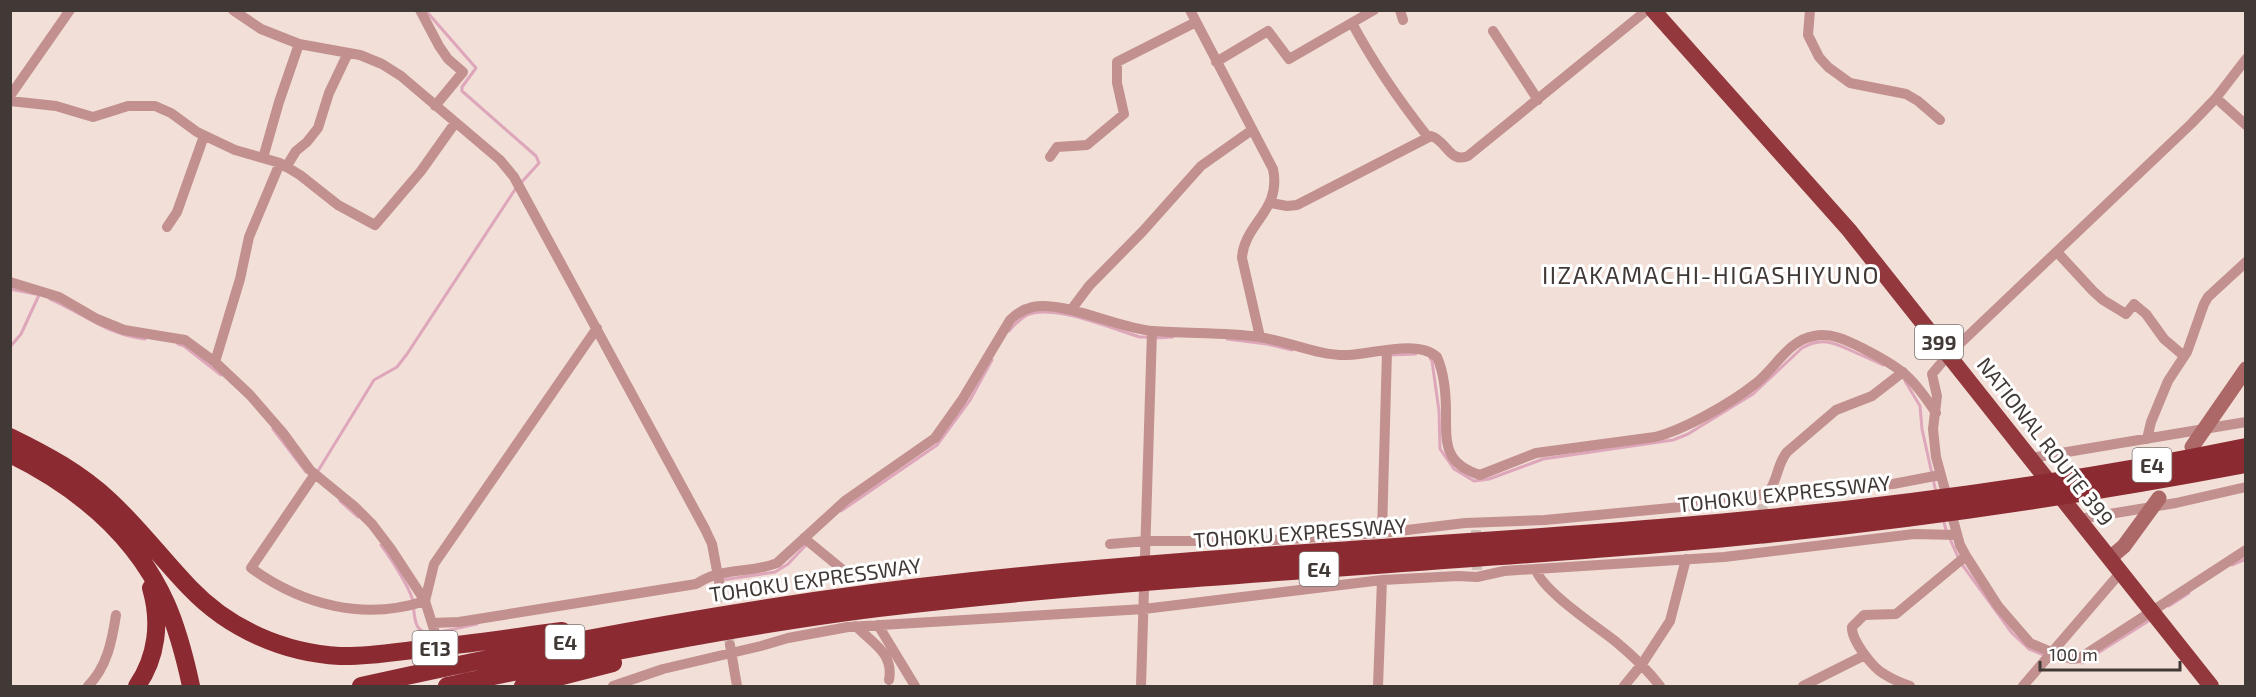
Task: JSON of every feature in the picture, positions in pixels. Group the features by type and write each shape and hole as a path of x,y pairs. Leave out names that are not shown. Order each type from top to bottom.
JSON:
{"highway":[{"name":"NATIONAL ROUTE 399","path":"1653,10 1849,230 2211,687"},
{"name":"E13","path":"10,437 78,474 110,501 192,591 224,617 270,641 301,651 365,656 770,606"},
{"name":"TOHOKU EXPRESSWAY","path":"2063,488 2246,447"},
{"path":"10,454 57,478 81,496 105,517 134,551 165,602 196,683"},
{"name":"TOHOKU EXPRESSWAY","path":"447,687 706,634 786,620 910,604 1086,586 1663,544 2246,464"},
{"name":"TOHOKU EXPRESSWAY","path":"361,687 556,644 770,606 975,580 1227,559 1933,508"},
{"path":"141,534 162,569 180,607 196,683"},
{"path":"134,551 152,589 157,616 154,649 137,687"},
{"path":"523,687 577,674 706,634"}],"main road":[{"path":"2192,447 2246,369"},
{"path":"2110,558 2124,546 2157,502"}],"street":[{"path":"10,96 70,10"},
{"path":"233,10 261,29 300,44 360,55 382,64 401,76 500,160 514,177 705,529 712,544 719,582"},
{"path":"420,10 448,59 463,72 435,106"},
{"path":"1190,10 1273,169 1275,185 1271,203 1243,248 1242,258 1260,337"},
{"path":"1216,62 1268,31 1289,59 1374,10"},
{"path":"1271,203 1297,206 1428,137 1436,137 1454,156 1462,158 1486,143 1647,10"},
{"path":"1810,10 1808,35 1819,57 1828,66 1850,83 1906,94 1940,120"},
{"path":"1050,157 1057,147 1087,145 1124,114 1116,83 1117,62 1196,22"},
{"path":"1352,23 1374,64 1428,137"},
{"path":"1493,30 1538,100"},
{"path":"263,158 279,102 300,44"},
{"path":"215,362 240,279 249,237 283,165 318,128 329,93 348,53"},
{"path":"2246,59 2216,98 1949,354 1932,374 1937,396 1933,429 1935,476 1951,535 1962,559 2013,626 2030,643 2048,656 2080,658 2105,644 2151,610 2246,550"},
{"path":"2216,98 2246,125"},
{"path":"10,101 56,106 93,117 128,106 155,106 171,113 204,136 235,150 283,165 300,175 338,205 375,225 421,171 455,123"},
{"path":"1071,310 1089,286 1143,231 1201,166 1252,130"},
{"path":"167,227 177,212 204,136"},
{"path":"2057,252 2103,300 2126,314 2134,304 2146,314 2164,339 2184,356"},
{"path":"2147,439 2151,422 2168,381 2184,356 2208,297 2246,262"},
{"path":"10,282 59,297 97,319 124,330 185,340 215,362 250,395 313,476 354,506 372,524 391,549 416,604 435,631 459,622 719,582 777,563 808,541 846,500 935,438 962,400 1005,327 1016,315 1034,306 1071,310 1152,336 1194,332 1260,337 1339,354 1387,355 1424,348 1437,357 1445,392 1445,435 1449,453 1465,468 1480,475 1536,453 1673,433 1754,386 1796,344 1814,336 1837,337 1900,375 1923,393 1936,413"},
{"path":"416,604 441,552 597,328"},
{"path":"1141,687 1152,336"},
{"path":"1382,533 1387,355"},
{"path":"1764,497 1775,484 1782,458 1787,452 1836,410 1872,396 1900,375"},
{"path":"2031,458 2246,422"},
{"path":"313,476 251,568 267,580 294,594 330,606 392,609 416,604"},
{"path":"1110,544 1259,541 1475,526 1723,503 1874,486 1935,476"},
{"path":"2079,519 2157,502 2176,503 2246,487"},
{"path":"613,687 730,649 856,626 1144,606 1382,580 1686,559 1914,534 1951,535"},
{"path":"808,541 854,579"},
{"path":"1624,687 1670,621 1686,559"},
{"path":"1910,687 1883,674 1865,655 1852,631 1861,617 1870,614 1888,616 1896,614 1962,559"},
{"path":"1536,570 1539,578 1566,602 1642,664 1660,687"},
{"path":"2023,687 2121,572"},
{"path":"1378,687 1382,580"},
{"path":"88,687 102,668 111,646 116,615"},
{"path":"878,625 915,687"},
{"path":"856,626 887,656 891,668 889,680"},
{"path":"730,649 737,687"},
{"path":"1803,687 1865,655"}],"waterway":[{"path":"427,12 476,68 462,87 462,91 536,156 539,163 520,184"},
{"path":"318,471 374,380 397,367 407,354 516,188"},
{"path":"10,289 35,294"},
{"path":"10,347 21,334 39,295"},
{"path":"50,299 118,333 145,339"},
{"path":"1009,331 1027,315 1052,312 1083,318 1140,337 1149,337"},
{"path":"1155,338 1173,337"},
{"path":"1227,339 1292,350"},
{"path":"1430,358 1439,411 1440,449 1454,469 1474,481 1489,479 1543,459 1673,440 1688,434 1753,394 1802,348 1815,343 1833,343 1883,365"},
{"path":"178,344 184,346 221,375"},
{"path":"1390,355 1416,354"},
{"path":"841,511 937,445 970,400 992,360"},
{"path":"1905,381 1920,406 1922,429 1936,492"},
{"path":"273,429 306,472"},
{"path":"340,501 358,517"},
{"path":"1943,519 1947,533"},
{"path":"1950,539 1958,557"},
{"path":"381,545 410,592 416,623 421,630 438,632 477,624"},
{"path":"722,580 775,572 788,564 806,545"},
{"path":"2232,565 2246,559"},
{"path":"1961,563 2012,633 2029,649 2046,656"},
{"path":"2169,606 2189,593"},
{"path":"2082,663 2150,620"}],"tunnel":[{"path":"1762,504 1767,544"},
{"path":"1476,530 1477,570"},
{"path":"721,592 730,645"}],"district":[{"name":"IIZAKAMACHI-HIGASHIYUNO","path":"1711,274"}]}
